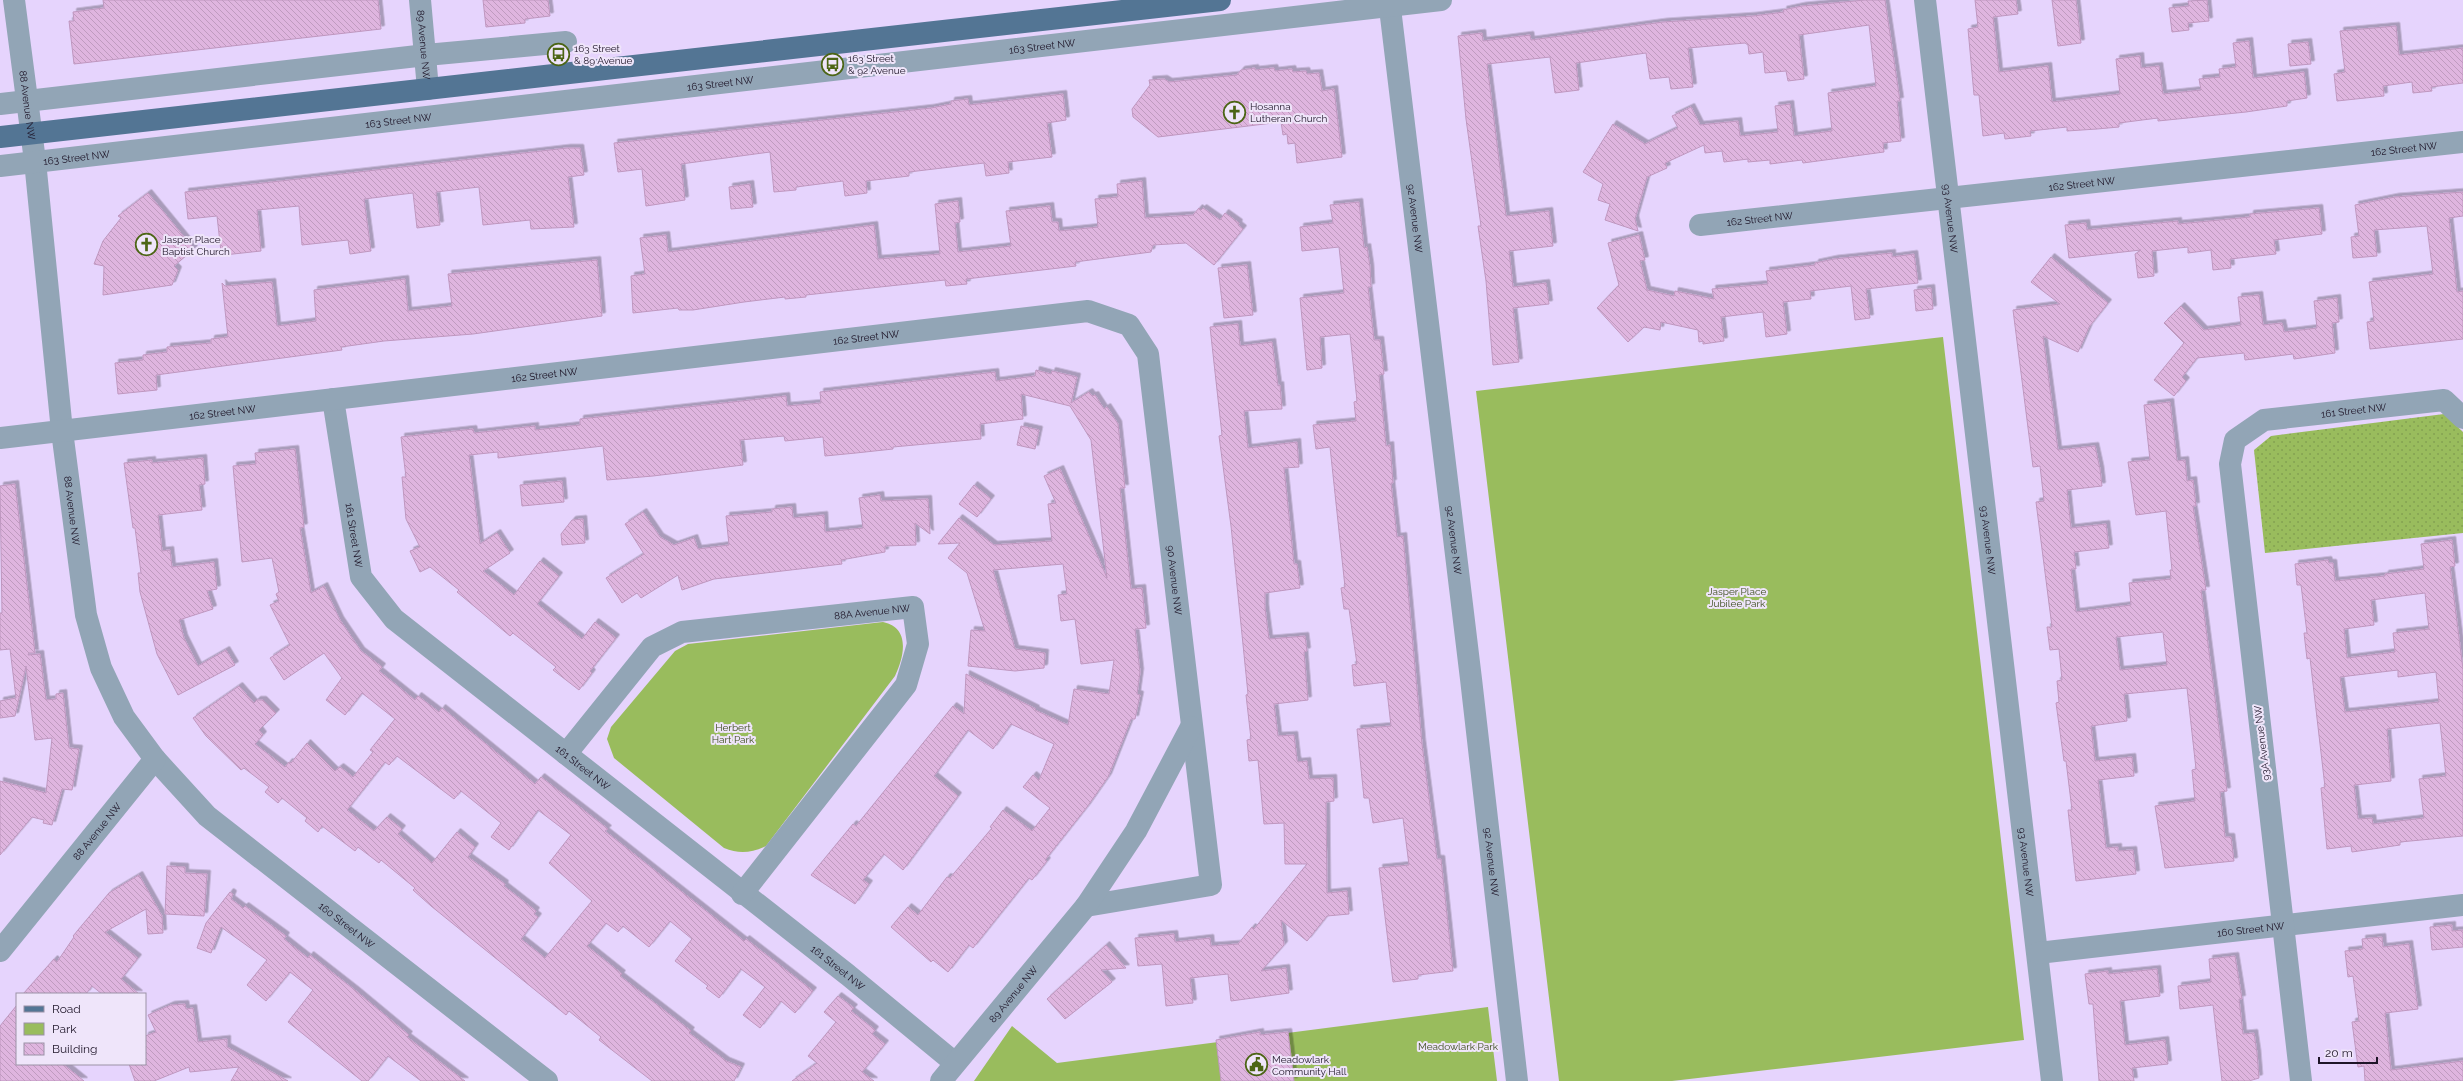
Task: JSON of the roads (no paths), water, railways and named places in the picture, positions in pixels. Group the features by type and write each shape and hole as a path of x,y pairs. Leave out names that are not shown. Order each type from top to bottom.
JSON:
{"main road":[{"path":"0,137 1220,0"}],"street":[{"name":"88 Avenue NW","path":"0,951 155,759 124,717 101,668 86,615 62,430 35,162 14,0"},
{"name":"89 Avenue NW","path":"420,0 428,89"},
{"name":"163 Street NW","path":"0,166 1389,3 1441,0"},
{"name":"93 Avenue NW","path":"1925,0 2052,1081"},
{"name":"92 Avenue NW","path":"1389,3 1471,679 1517,1081"},
{"path":"0,104 426,55 566,42"},
{"name":"162 Street NW","path":"1700,225 1948,196 2463,142"},
{"name":"162 Street NW","path":"0,438 1088,311"},
{"name":"90 Avenue NW","path":"1086,906 1211,885 1191,727 1148,354 1129,325 1088,311"},
{"name":"161 Street NW","path":"332,399 361,577 394,619 742,894 848,975 955,1063"},
{"name":"161 Street NW","path":"2264,420 2444,400 2463,418"},
{"name":"93A Avenue NW","path":"2264,420 2235,440 2230,464 2301,1081"},
{"name":"88A Avenue NW","path":"566,754 652,647 682,632 913,607 918,644 906,685 742,894"},
{"name":"89 Avenue NW","path":"941,1081 1086,906 1136,831 1191,727"},
{"name":"160 Street NW","path":"155,759 207,816 547,1081"},
{"name":"160 Street NW","path":"2038,953 2463,905"}],"place":[{"name":"163 Street & 89 Avenue","path":"558,54"},
{"name":"163 Street & 92 Avenue","path":"832,64"},
{"name":"Hosanna Lutheran Church","path":"1234,112"},
{"name":"Jasper Place Baptist Church","path":"146,245"},
{"name":"Meadowlark Community Hall","path":"1256,1065"}],"park label":[{"name":"Jasper Place Jubilee Park","path":"1737,596"},
{"name":"Herbert Hart Park","path":"733,732"},
{"name":"Meadowlark Park","path":"1458,1046"}]}
